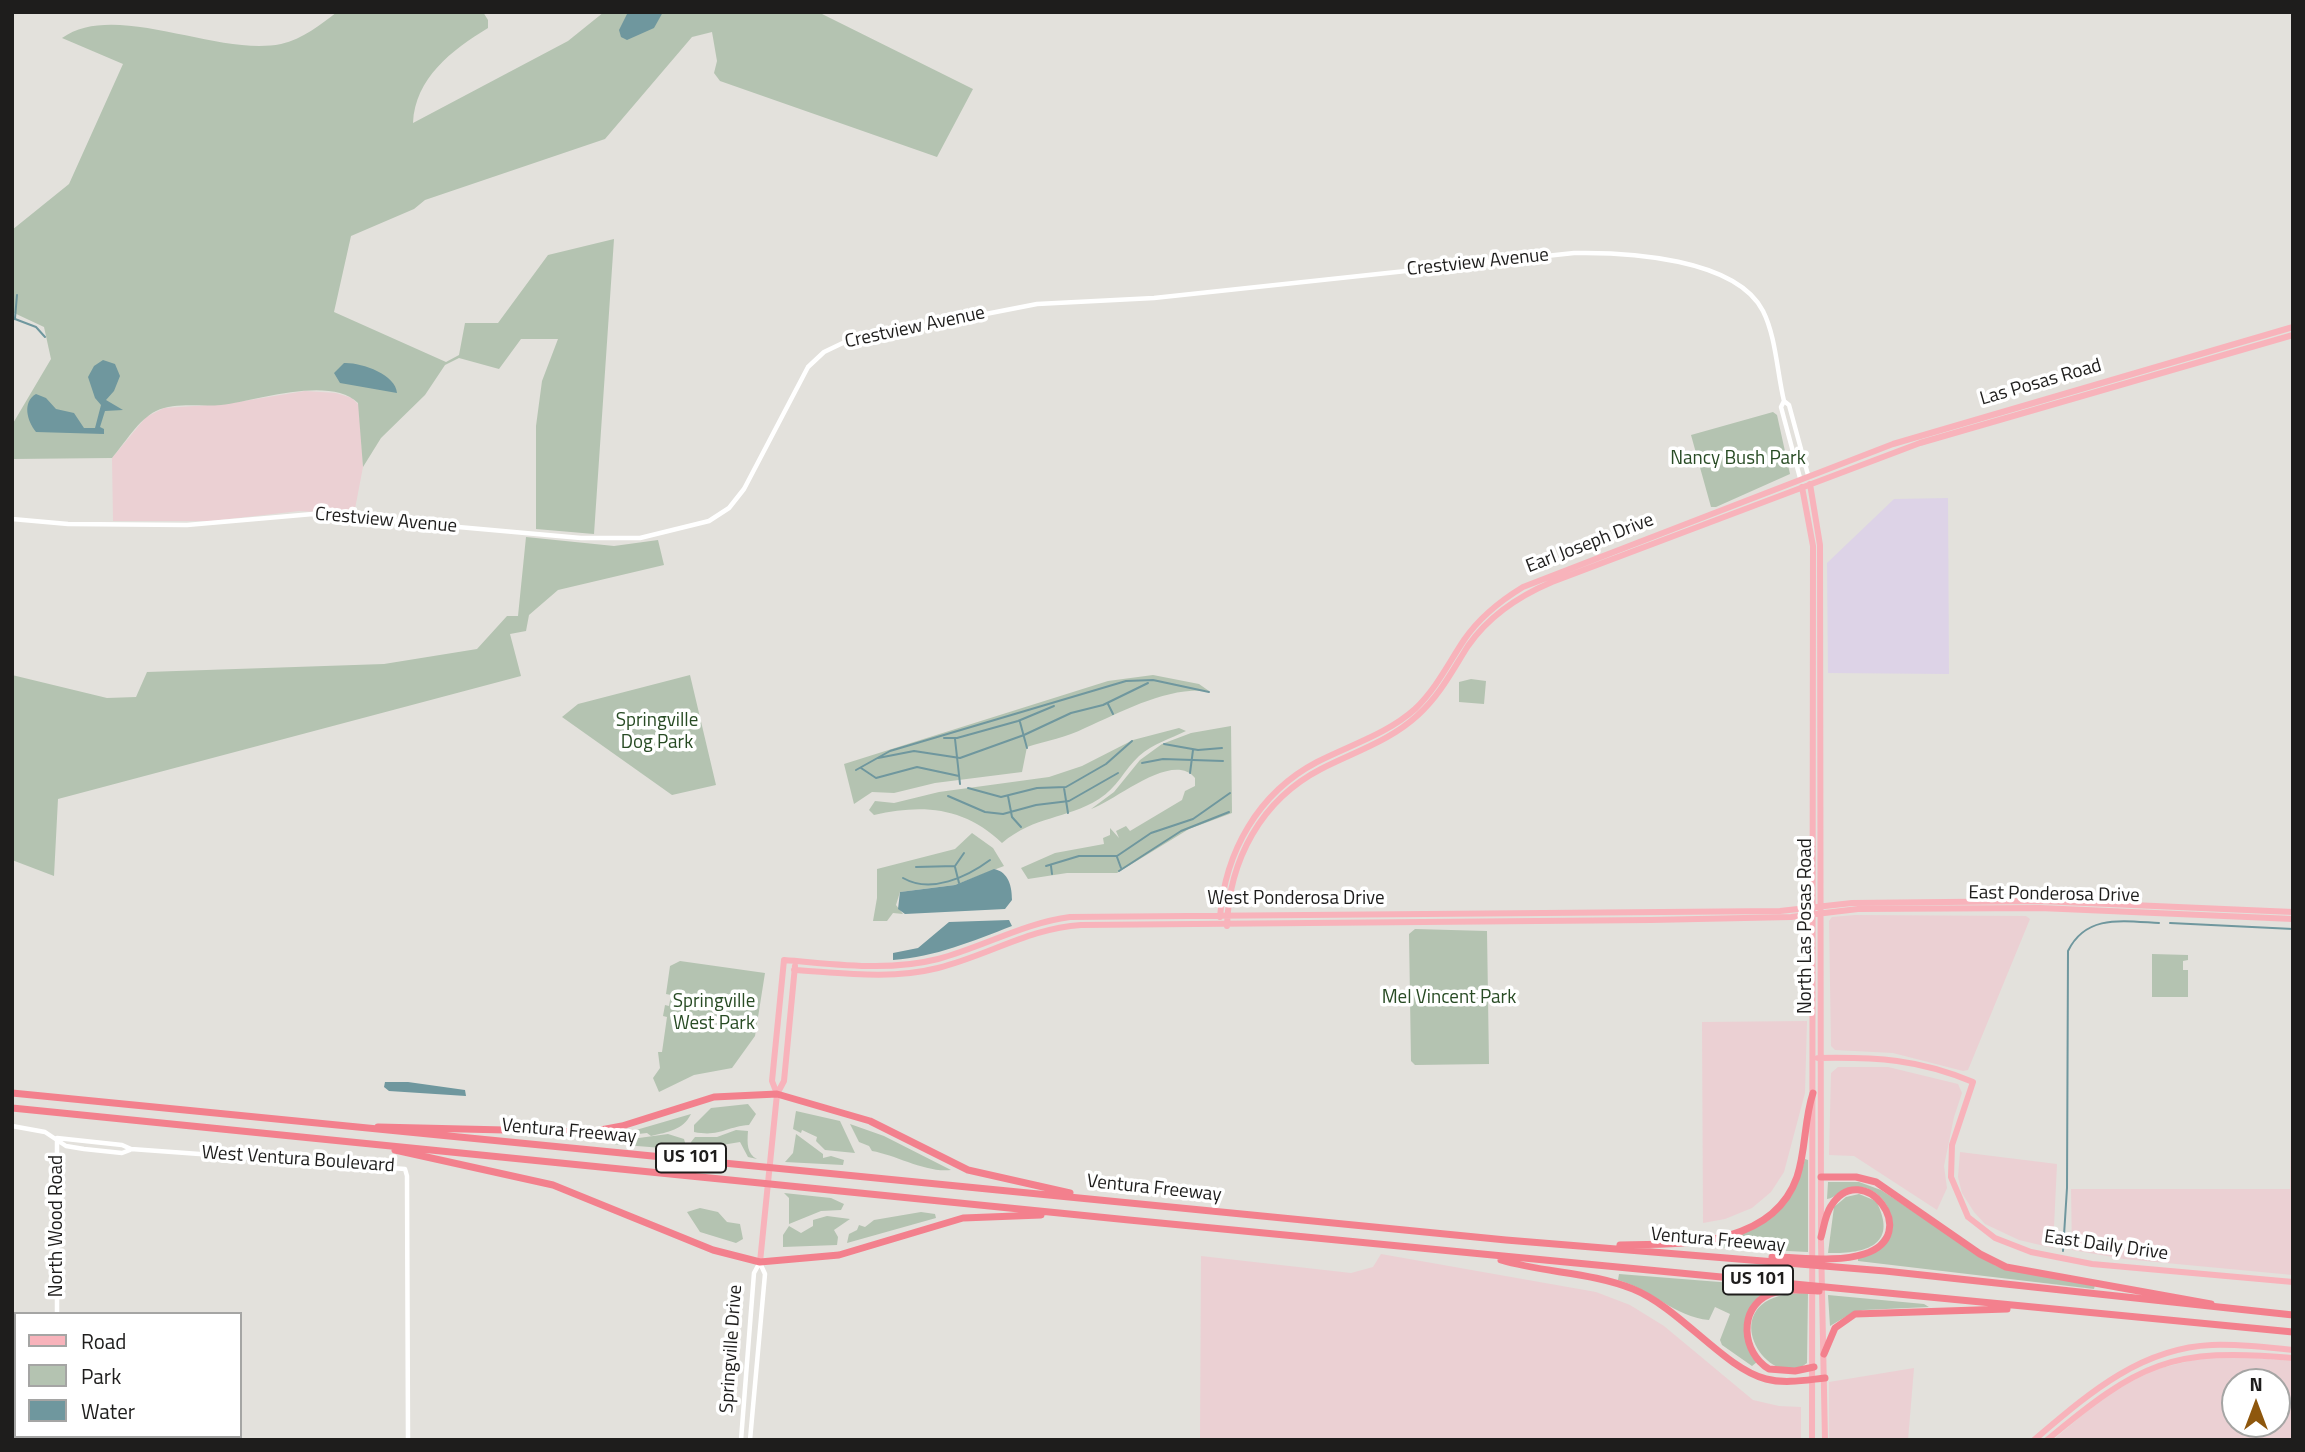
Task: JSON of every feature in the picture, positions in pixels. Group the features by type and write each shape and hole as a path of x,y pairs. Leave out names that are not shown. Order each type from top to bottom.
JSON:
{"highway":[{"name":"Ventura Freeway","path":"12,1093 1573,1246 1885,1271 2293,1315"},
{"path":"1573,1246 1686,1245 1727,1236 1765,1219 1787,1197 1797,1178 1813,1093"},
{"path":"299,1123 590,1132 622,1126 714,1097 776,1094 870,1121 968,1170 1084,1198"},
{"name":"Ventura Freeway","path":"12,1108 1485,1255 2293,1332"},
{"path":"388,1146 401,1153 553,1185 713,1250 760,1262 839,1255 963,1218 1078,1215"},
{"path":"1817,1177 1856,1177 1881,1185 1980,1254 2006,1267 2238,1311"},
{"path":"1727,1258 1864,1255 1886,1236 1889,1226 1887,1209 1870,1193 1857,1191 1843,1195 1830,1207 1818,1240"},
{"path":"1485,1255 1630,1287 1665,1306 1756,1376 1775,1381 1825,1378"},
{"path":"1814,1367 1801,1371 1776,1371 1758,1361 1747,1336 1747,1324 1755,1307 1764,1298 1780,1291 1873,1292"},
{"path":"1824,1354 1832,1334 1842,1321 1862,1313 2032,1308"}],"main road":[{"name":"Las Posas Road","path":"1800,478 1954,425 2293,327"},
{"name":"Las Posas Road","path":"1807,487 1941,437 2293,335"},
{"name":"North Las Posas Road","path":"1808,475 1813,538 1817,681 1823,1058 1817,1177"},
{"name":"North Las Posas Road","path":"1800,478 1807,487"},
{"name":"Earl Joseph Drive","path":"1224,926 1224,915 1237,864 1251,835 1269,810 1310,775 1410,722 1433,701 1475,638 1506,603 1549,575 1706,517 1800,478"},
{"name":"Earl Joseph Drive","path":"1506,603 1552,582 1807,487"},
{"name":"East Ponderosa Drive","path":"1819,910 1852,903 2040,901 2293,912"},
{"name":"East Ponderosa Drive","path":"1819,910 2066,908 2293,919"},
{"name":"North Las Posas Road","path":"1819,910 1813,1093 1823,1302 1825,1440"},
{"name":"West Ponderosa Drive","path":"794,970 869,976 916,973 966,960 1036,928 1081,925 1224,926 1588,921 1819,910"},
{"name":"West Ponderosa Drive","path":"784,960 866,967 915,964 951,956 1081,916 1588,913 1723,915"},
{"path":"1588,913 1588,921"},
{"name":"Springville Drive","path":"760,1262 772,1147 776,1094 772,1081 784,960"},
{"name":"Springville Drive","path":"776,1094 784,1081 795,961"},
{"path":"915,964 916,973"},
{"name":"East Daily Drive","path":"1823,1058 1878,1057 1911,1061 1973,1082 1952,1145 1951,1177 1968,1217 2001,1241 2031,1252 2092,1264 2293,1282"},
{"path":"1813,1058 1823,1058"},
{"name":"North Las Posas Road","path":"1812,1440 1814,1302 1818,1240"},
{"path":"2034,1440 2101,1385 2157,1356 2210,1345 2293,1350"},
{"path":"2047,1440 2115,1386 2155,1366 2210,1354 2293,1358"}],"street":[{"name":"Crestview Avenue","path":"12,519 68,524 187,525 313,514 580,538 640,538 709,521 729,508 744,489 808,367 824,352 841,342 1037,304 1154,298 1564,253 1637,256 1716,272 1738,282 1755,298 1766,317 1784,401 1781,407 1800,478"},
{"name":"Crestview Avenue","path":"1784,401 1789,405 1808,475"},
{"name":"West Ventura Boulevard","path":"12,1126 38,1130 57,1138 66,1146 84,1150 122,1153 131,1149 405,1169 408,1440"},
{"name":"North Wood Road","path":"57,1138 57,1312"},
{"name":"Springville Drive","path":"741,1440 754,1273 760,1262"},
{"name":"Springville Drive","path":"750,1440 765,1274 760,1262"}],"shaded area":[{"path":"305,391 336,393 352,398 359,405 363,467 354,514 299,511 211,521 113,521 112,458 146,417 164,408 225,404"},
{"path":"1948,498 1949,674 1828,673 1827,563 1894,499"},
{"path":"2026,916 2030,919 1968,1070 1893,1053 1835,1050 1831,1046 1829,921 1832,917"},
{"path":"1807,1021 1805,1093 1784,1172 1771,1192 1752,1208 1725,1219 1703,1223 1702,1022"},
{"path":"1838,1067 1888,1067 1958,1084 1962,1093 1944,1166 1947,1188 1937,1210 1854,1156 1829,1155 1831,1073"},
{"path":"2291,1128 2293,1275 2124,1259 2072,1250 2071,1189 2290,1189"},
{"path":"1960,1152 2057,1164 2053,1248 2019,1240 1985,1224 1962,1193 1958,1177"},
{"path":"1381,1254 1596,1292 1630,1305 1664,1326 1753,1400 1779,1406 1801,1407 1801,1440 1200,1438 1201,1256 1351,1273 1373,1267"},
{"path":"2243,1357 2293,1361 2293,1440 2053,1440 2107,1394 2153,1370 2202,1358"},
{"path":"1914,1368 1908,1440 1829,1440 1829,1382"}],"green space":[{"path":"337,12 483,12 488,20 488,28 449,56 428,79 420,92 413,123 568,41 604,12 818,12 973,89 937,157 720,81 714,73 717,61 712,32 692,37 605,139 425,200 414,209 351,236 334,312 446,362 459,355 465,323 498,323 548,255 614,239 594,534 536,529 536,426 542,381 558,339 521,339 499,369 459,358 445,365 425,395 381,438 363,467 358,403 345,395 311,390 221,405 163,408 143,420 112,458 12,459 12,425 51,359 44,327 12,312 12,230 69,184 123,64 62,38 84,28 110,25 138,27 227,43 255,46 281,44 318,27"},
{"name":"Nancy Bush Park","path":"1773,412 1777,415 1790,474 1711,507 1691,435"},
{"path":"526,537 614,546 658,540 664,565 558,590 529,615 526,631 510,634 521,676 58,799 54,876 12,860 12,675 107,698 136,697 147,672 384,664 477,649 507,616 518,616"},
{"name":"Springville Dog Park","path":"690,675 716,785 672,795 562,717 578,704"},
{"path":"1153,675 1199,684 1209,691 1161,696 1071,734 1027,747 1022,772 935,783 894,793 872,792 854,804 844,764 1108,681"},
{"path":"1471,679 1486,681 1484,704 1459,702 1459,682"},
{"path":"1231,726 1232,813 1189,829 1117,873 1067,873 1028,879 1021,868 1055,853 1104,844 1103,838 1110,835 1110,828 1119,838 1116,831 1126,826 1130,831 1182,800 1185,791 1195,786 1195,778 1185,771 1173,770 1144,780 1091,809 1114,792 1140,760 1162,744 1191,733"},
{"path":"1179,728 1186,731 1156,744 1145,752 1134,761 1111,790 1099,799 1074,811 1027,827 1002,843 973,822 942,811 909,810 874,815 869,810 875,801 894,803 939,792 1049,777 1082,766 1133,740"},
{"path":"972,833 993,848 1004,866 955,885 900,892 896,905 903,914 893,913 887,921 873,921 877,898 877,869 955,849"},
{"name":"Mel Vincent Park","path":"1415,929 1487,931 1489,1064 1415,1065 1411,1061 1409,934"},
{"path":"2152,954 2188,955 2188,960 2183,961 2183,970 2188,970 2188,997 2152,997"},
{"name":"Springville West Park","path":"680,961 765,973 755,1036 732,1068 694,1075 659,1092 653,1078 660,1068 658,1052 662,1052 667,1017 663,1016 671,995 666,994 670,966"},
{"path":"748,1104 756,1114 749,1125 716,1133 694,1132 694,1125 711,1108"},
{"path":"796,1111 840,1121 855,1153 825,1150 816,1141 817,1137 793,1129"},
{"path":"691,1114 684,1124 669,1132 651,1136 647,1133 612,1137"},
{"path":"850,1124 884,1136 951,1170 931,1169 872,1151 869,1146 859,1142"},
{"path":"736,1130 748,1131 748,1148 757,1159 748,1157 740,1142 692,1150 691,1142 695,1137 717,1137"},
{"path":"668,1134 684,1139 687,1150 612,1144 617,1141"},
{"path":"796,1134 823,1154 823,1158 831,1156 844,1160 843,1165 785,1162 793,1153"},
{"path":"1805,1159 1808,1160 1808,1252 1707,1247 1708,1243 1741,1231 1770,1215 1791,1191"},
{"path":"1828,1182 1859,1182 1881,1190 1996,1266 2095,1285 2094,1289 1858,1261 1858,1258 1869,1255 1892,1225 1888,1208 1872,1190 1864,1188 1846,1189 1827,1199"},
{"path":"784,1193 831,1198 844,1204 841,1210 821,1211 789,1224 789,1198"},
{"path":"1859,1194 1876,1201 1884,1228 1881,1237 1866,1249 1828,1253 1834,1207 1846,1197"},
{"path":"700,1208 718,1212 727,1222 740,1224 743,1239 736,1243 700,1232 687,1212"},
{"path":"921,1212 935,1214 936,1218 847,1243 849,1234 857,1230 859,1225 865,1227 874,1220"},
{"path":"827,1216 850,1219 834,1230 838,1237 837,1245 783,1247 783,1235 789,1226 801,1233 813,1226 813,1220"},
{"path":"1619,1274 1770,1286 1771,1292 1745,1322 1757,1362 1752,1366 1722,1345 1720,1340 1730,1314 1715,1307 1709,1320 1685,1314 1618,1280"},
{"path":"1808,1293 1807,1363 1791,1369 1775,1366 1762,1355 1754,1340 1752,1323 1759,1308 1777,1297"},
{"path":"1828,1295 1924,1304 1929,1307 1864,1310 1852,1313 1830,1326"}],"water":[{"path":"628,12 663,12 654,28 627,40 621,37 619,30"},
{"path":"103,360 115,364 120,376 114,391 106,400 123,410 105,411 100,427 104,429 104,434 36,432 30,423 27,407 36,394 46,398 56,409 74,413 84,428 95,428 101,405 95,398 88,377 94,366"},
{"path":"344,363 376,370 391,380 397,393 340,383 334,373"},
{"path":"994,869 1003,873 1010,885 1012,900 1005,909 905,914 898,909 900,892 955,885"},
{"path":"1009,920 1012,926 968,943 924,956 893,960 893,953 918,948 949,922"},
{"path":"385,1082 408,1082 465,1090 466,1096 389,1091 384,1087"}],"waterway":[{"path":"12,321 15,318 17,295"},
{"path":"15,319 36,327 45,337"},
{"path":"856,770 890,751 1126,681 1153,680 1209,692"},
{"path":"878,758 914,751 960,758 1024,735 1071,713 1103,705 1148,683"},
{"path":"1108,704 1113,714"},
{"path":"944,738 957,738 1018,721 1054,706"},
{"path":"1020,722 1027,748"},
{"path":"955,739 960,784"},
{"path":"968,788 1001,797 1037,788 1066,787 1106,764 1132,741"},
{"path":"1164,744 1198,750 1222,748"},
{"path":"1190,773 1193,750"},
{"path":"1142,763 1163,759 1223,761"},
{"path":"861,768 876,778 917,767 959,776"},
{"path":"948,796 985,812 1003,814 1036,805 1069,801 1118,773"},
{"path":"1064,788 1068,813"},
{"path":"1046,866 1079,856 1117,856 1151,833 1193,819 1230,793"},
{"path":"1008,796 1012,817 1021,827"},
{"path":"1119,871 1181,831 1229,812"},
{"path":"916,867 955,866 964,853"},
{"path":"1117,857 1121,868"},
{"path":"903,878 914,883 937,884 960,877 990,860"},
{"path":"1051,866 1052,874"},
{"path":"955,867 959,883"},
{"path":"2063,1251 2067,1188 2068,951 2076,939 2095,925 2119,921 2159,923"},
{"path":"2170,923 2293,929"}]}
